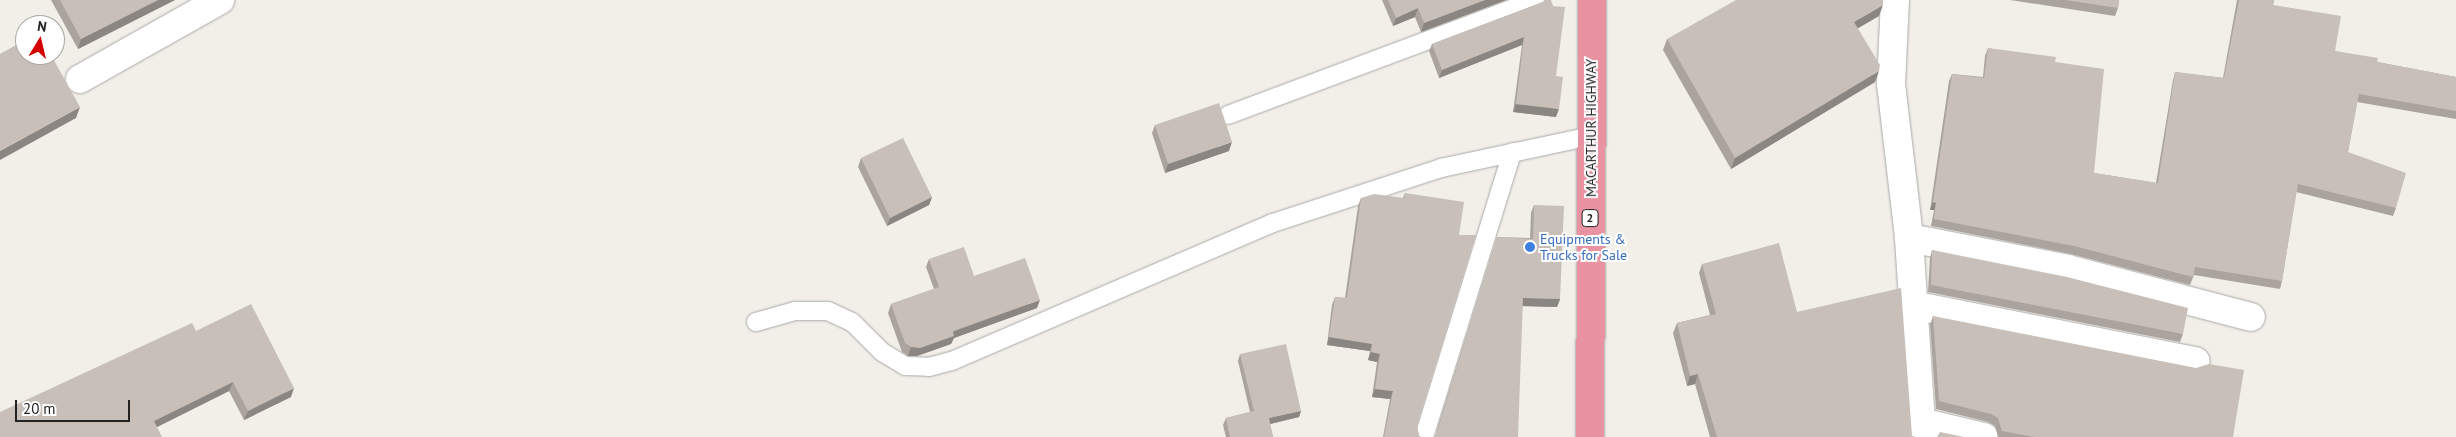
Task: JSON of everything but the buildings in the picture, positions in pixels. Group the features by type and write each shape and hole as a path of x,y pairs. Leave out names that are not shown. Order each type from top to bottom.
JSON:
{"highway":[{"name":"MACARTHUR HIGHWAY","path":"1590,437 1592,0"}],"street":[{"path":"80,79 220,0"},
{"path":"1895,0 1891,84 1909,238 1912,305 1922,430 1984,437"},
{"path":"1909,238 2068,269 2251,317"},
{"path":"1912,305 2196,360"}],"lane":[{"path":"1228,115 1536,0"},
{"path":"756,322 796,311 828,312 852,322 882,352 905,366 928,367 952,361 1273,223 1441,168 1590,136"},
{"path":"1424,437 1512,152"}],"place":[{"name":"Equipments & Trucks for Sale","path":"1530,247"}]}
